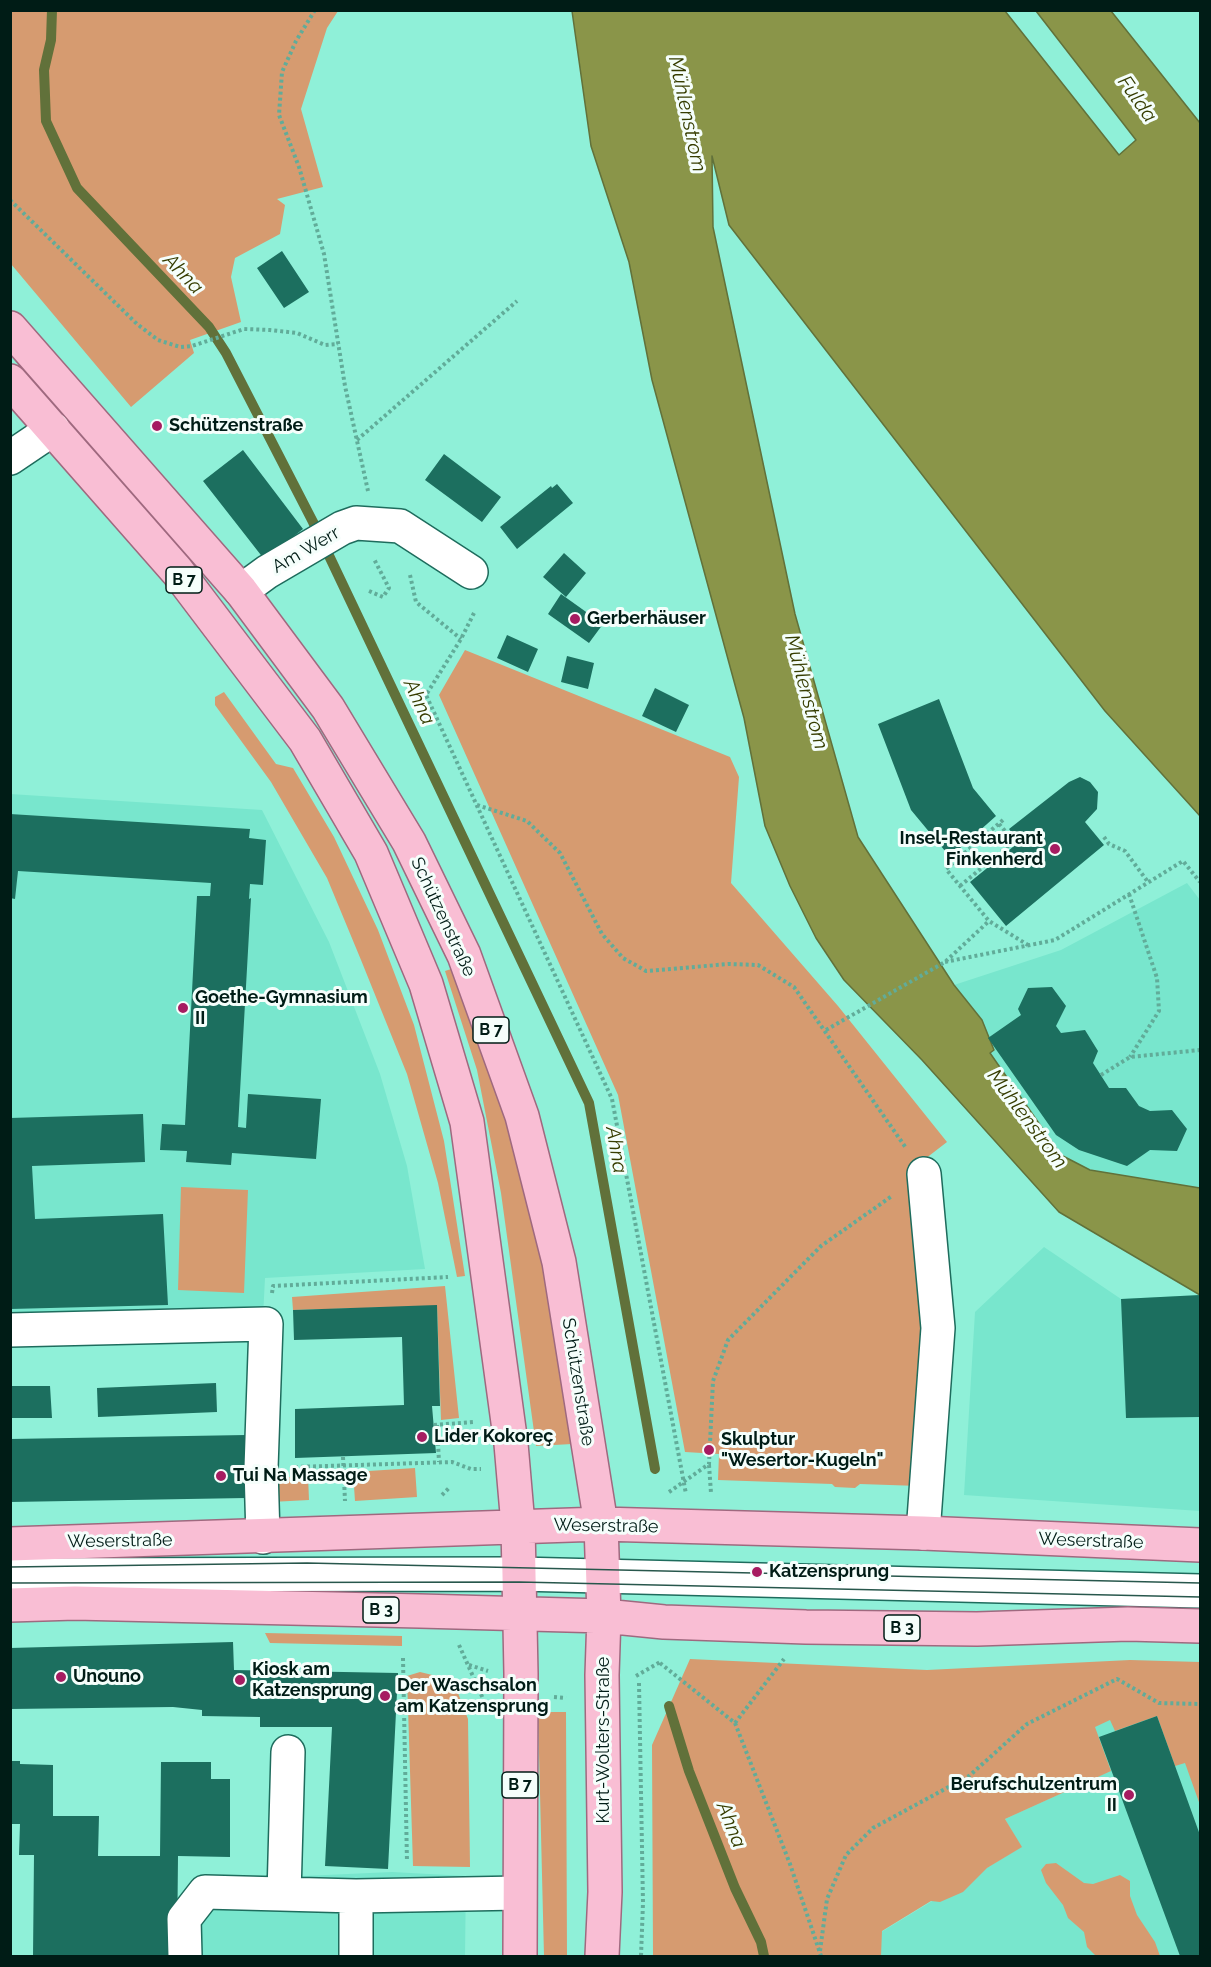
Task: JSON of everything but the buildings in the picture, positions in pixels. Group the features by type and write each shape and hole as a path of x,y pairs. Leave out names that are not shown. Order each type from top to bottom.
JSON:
{"main road":[{"name":"Schützenstraße","path":"10,328 241,591 328,708 409,842 464,956 522,1116 559,1262 601,1524"},
{"name":"B 7","path":"10,381 177,570 305,740 371,853 426,984 467,1122 511,1444 518,1525 520,1614 519,1956"},
{"path":"53,429 79,408"},
{"name":"Weserstraße","path":"10,1544 263,1537 518,1525 601,1524 923,1533 1200,1545"},
{"name":"Kurt-Wolters-Straße","path":"601,1524 604,1616 602,1675 605,1892 602,1956"},
{"name":"B 3","path":"10,1605 87,1604 604,1616 664,1622 806,1627 977,1629 1128,1624 1200,1626"}],"street":[{"path":"10,458 53,429"},
{"name":"Am Werr","path":"241,591 342,528 356,523 400,526 471,573"},
{"path":"923,1533 938,1328 924,1174"},
{"path":"10,1330 266,1324 261,1468 263,1537"},
{"path":"10,1575 519,1574 1200,1591"},
{"path":"284,1894 288,1752"},
{"path":"185,1956 184,1919 205,1892 356,1896 519,1893"},
{"path":"356,1896 356,1956"}],"path":[{"path":"315,10 296,41 282,72 279,115 299,167 324,254 338,344 375,524 375,542 366,545 389,588 383,597 369,591"},
{"path":"10,200 137,324 158,340 180,346 192,346 243,329 297,333 325,345 338,344"},
{"path":"357,440 517,301"},
{"path":"405,570 412,577 416,602 461,639"},
{"path":"474,613 461,639 426,695 612,1099 684,1482"},
{"path":"477,805 527,821 560,853 602,934 623,958 646,971 729,964 758,965 794,987 826,1029 924,1174 821,1246 728,1340 713,1381 709,1464 712,1501"},
{"path":"960,886 1005,851 1014,841 1001,822 946,869 960,886 989,921 1028,946"},
{"path":"1104,837 1109,844 1125,851 1148,882"},
{"path":"970,839 974,844"},
{"path":"945,962 1055,940 1183,861 1200,882"},
{"path":"1101,1075 1130,1057 1159,1011 1157,978 1129,894"},
{"path":"826,1029 945,962 989,921"},
{"path":"1130,1057 1200,1050"},
{"path":"266,1324 273,1286 448,1277"},
{"path":"439,1462 436,1425 473,1422"},
{"path":"343,1456 345,1505"},
{"path":"261,1468 452,1462 471,1469"},
{"path":"663,1495 709,1464"},
{"path":"735,1724 806,1627"},
{"path":"455,1638 469,1665 497,1674"},
{"path":"403,1658 407,1868 423,1894"},
{"path":"641,1956 643,1903 639,1676 660,1663 735,1724 790,1864 821,1956"},
{"path":"820,1951 827,1899 846,1855 873,1828 969,1776 1027,1724 1117,1679 1160,1703 1200,1704"}],"shaded area":[{"path":"10,11 338,11 327,28 301,109 323,187 277,199 285,205 280,234 235,258 231,277 241,322 190,340 194,353 131,407 11,264"},
{"path":"465,650 730,757 739,777 731,883 838,1006 947,1142 912,1169 929,1324 919,1486 860,1484 855,1488 835,1487 832,1484 718,1480 719,1454 685,1452 618,1095 439,695"},
{"path":"224,692 276,764 293,768 334,837 378,930 414,1025 444,1141 465,1276 457,1277 438,1183 407,1074 361,960 327,878 271,782 215,705 215,697"},
{"name":"Goethe-Gymnasium II","path":"10,794 262,810 329,942 380,1074 407,1166 425,1269 265,1278 263,1317 11,1322"},
{"path":"1187,883 1200,900 1200,1188 1090,1170 1061,1155 990,1053 994,1050 982,1020 954,985 1061,950"},
{"path":"454,968 496,1080 555,1299 572,1444 536,1446 501,1193 477,1070 445,971"},
{"path":"181,1187 248,1190 244,1293 178,1290"},
{"path":"1044,1247 1121,1299 1200,1295 1200,1511 964,1495 975,1312"},
{"path":"445,1286 459,1418 441,1420 437,1306 293,1310 292,1297"},
{"path":"415,1468 417,1497 355,1501 353,1472"},
{"path":"308,1476 309,1500 271,1502 270,1478"},
{"path":"265,1633 402,1636 402,1646 270,1643"},
{"path":"690,1659 927,1670 1130,1660 1200,1662 1200,1805 1185,1763 1175,1766 1157,1716 1115,1731 1110,1720 1095,1727 1111,1771 1005,1819 1022,1847 987,1868 963,1892 940,1902 931,1901 882,1931 881,1956 653,1956 652,1745"},
{"name":"Berufschulzentrum II","path":"1200,1662 1200,1956 877,1956 878,1934 1021,1847 1005,1819 1110,1771 1089,1713"},
{"path":"420,1672 453,1680 468,1719 470,1867 413,1866 407,1676"},
{"path":"538,1712 566,1712 567,1956 544,1956"},
{"path":"1056,1863 1084,1883 1093,1884 1120,1875 1130,1881 1130,1896 1137,1915 1155,1942 1160,1956 1096,1956 1087,1947 1084,1932 1068,1918 1063,1905 1046,1883 1041,1870 1046,1864"},
{"path":"392,1872 466,1876 465,1956 194,1956 193,1881"}],"water":[{"path":"572,11 1005,11 1119,155 1136,140 1036,11 1111,11 1200,123 1200,816 1105,711 729,225 712,156 713,227 795,614 858,837 954,985 982,1020 994,1050 990,1053 1061,1155 1090,1170 1200,1188 1200,1295 1059,1212 922,1060 844,980 816,938 790,886 765,826 744,718 652,380 629,262 591,146"}],"waterway":[{"name":"Ahna","path":"52,10 51,40 44,70 46,121 77,188 209,327 226,353 313,522 589,1103 655,1469"},
{"name":"Ahna","path":"669,1706 689,1771 735,1888 761,1942 764,1956"}],"tram line":[{"path":"10,1567 307,1563 1200,1583"},
{"path":"10,1583 519,1582 1200,1597"}],"place":[{"name":"Schützenstraße","path":"157,426"},
{"name":"Gerberhäuser","path":"575,619"},
{"name":"Insel-Restaurant Finkenherd","path":"1055,849"},
{"name":"Goethe-Gymnasium II","path":"183,1008"},
{"name":"Lider Kokoreç","path":"422,1437"},
{"name":"Skulptur \"Wesertor-Kugeln\"","path":"709,1450"},
{"name":"Tui Na Massage","path":"221,1476"},
{"name":"Katzensprung","path":"757,1572"},
{"name":"Unouno","path":"61,1677"},
{"name":"Kiosk am Katzensprung","path":"240,1680"},
{"name":"Der Waschsalon am Katzensprung","path":"385,1696"},
{"name":"Berufschulzentrum II","path":"1129,1795"}],"water label":[{"name":"Fulda","path":"1137,99"},
{"name":"Mühlenstrom","path":"687,114"},
{"name":"Mühlenstrom","path":"806,692"},
{"name":"Mühlenstrom","path":"1027,1119"}]}
